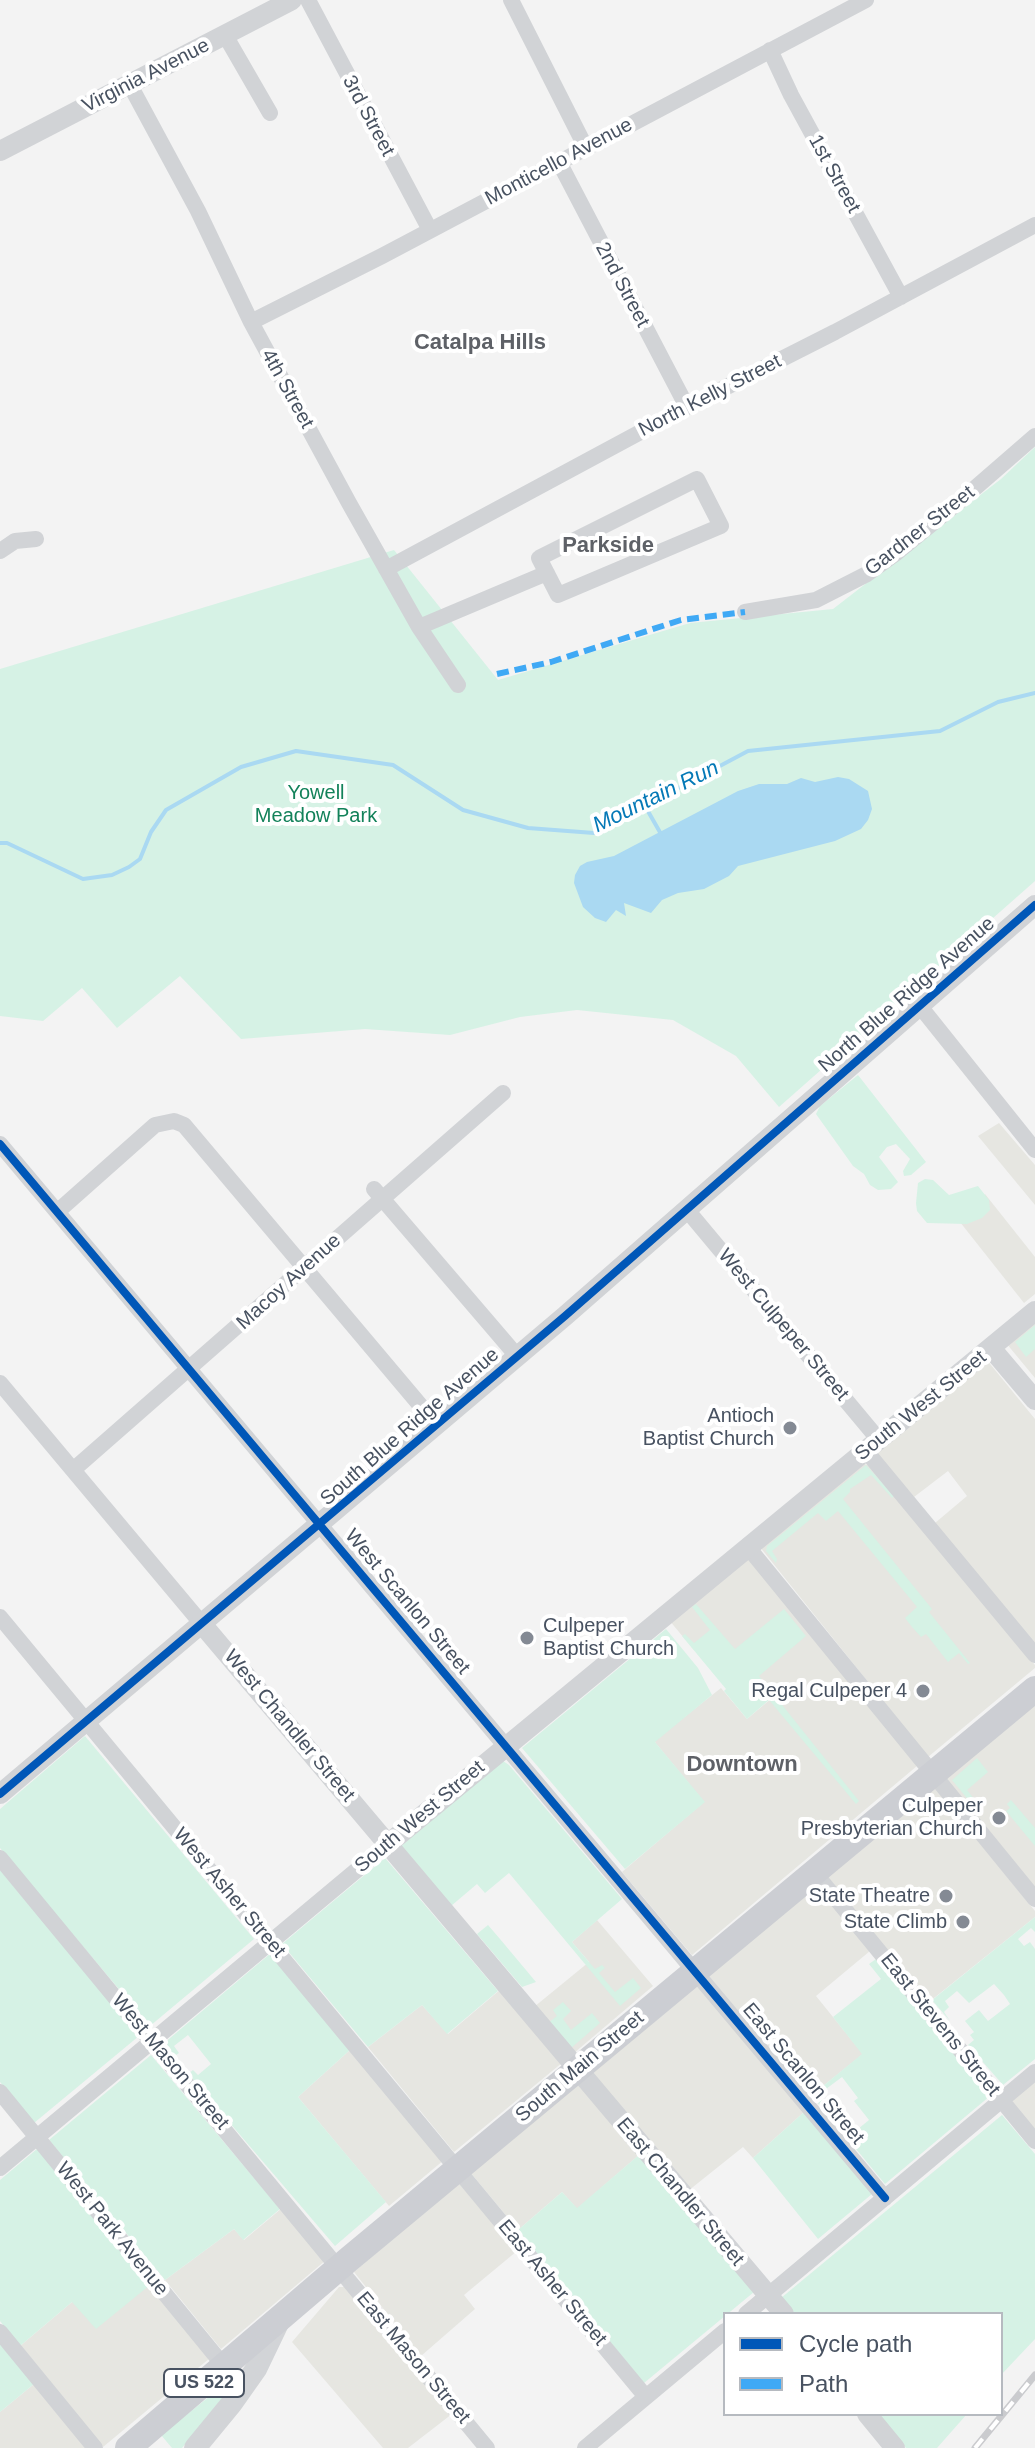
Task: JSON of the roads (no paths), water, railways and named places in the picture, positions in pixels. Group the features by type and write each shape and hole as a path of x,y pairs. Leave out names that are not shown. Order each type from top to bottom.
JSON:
{"main road":[{"name":"South Main Street","path":"128,2448 339,2268 1035,1689"},
{"path":"195,2448 256,2369 281,2318"}],"street":[{"name":"Virginia Avenue","path":"0,151 295,0"},
{"name":"3rd Street","path":"295,0 430,230"},
{"path":"511,0 586,148"},
{"name":"Monticello Avenue","path":"251,322 866,0"},
{"path":"225,35 270,113"},
{"name":"1st Street","path":"770,50 791,95 901,297"},
{"name":"4th Street","path":"130,85 198,211 251,322 386,569 419,627 458,685"},
{"name":"2nd Street","path":"559,162 687,407"},
{"name":"North Kelly Street","path":"386,569 1035,225"},
{"name":"Gardner Street","path":"745,612 816,600 867,574 967,495 1035,436"},
{"path":"697,479 721,526 558,595 547,573 539,558 697,479"},
{"path":"0,551 15,541 36,539"},
{"path":"419,627 547,573"},
{"name":"North Blue Ridge Avenue","path":"799,1109 1035,905"},
{"path":"919,1005 1035,1150"},
{"name":"Macoy Avenue","path":"73,1470 305,1268 378,1194 503,1093"},
{"name":"South Blue Ridge Avenue","path":"0,1794 321,1525 687,1210 799,1109"},
{"path":"57,1212 155,1125 174,1121 184,1125 436,1424"},
{"name":"West Scanlon Street","path":"0,1144 696,1971"},
{"path":"378,1194 517,1356"},
{"name":"West Culpeper Street","path":"687,1210 1035,1655"},
{"name":"South West Street","path":"0,2168 506,1745 1035,1311"},
{"path":"991,1348 1035,1400"},
{"name":"West Chandler Street","path":"0,1383 577,2069"},
{"path":"747,1546 1035,1899"},
{"name":"West Asher Street","path":"0,1617 458,2169"},
{"name":"West Mason Street","path":"0,1858 339,2268"},
{"name":"East Stevens Street","path":"814,1872 1035,2141"},
{"name":"East Scanlon Street","path":"696,1971 885,2198"},
{"name":"East Chandler Street","path":"577,2069 782,2312"},
{"path":"748,2312 1035,2072"},
{"name":"West Park Avenue","path":"0,2092 224,2366"},
{"name":"East Asher Street","path":"458,2169 646,2397"},
{"name":"East Mason Street","path":"339,2268 487,2448"},
{"path":"0,2332 95,2448"},
{"path":"585,2448 723,2333"},
{"path":"869,2416 895,2448"}],"water":[{"path":"838,777 849,779 868,791 872,809 861,829 835,841 738,866 729,876 704,889 678,893 662,900 651,913 624,903 626,916 616,910 606,922 595,918 583,907 574,883 580,866 587,862 614,856 738,791 759,784 787,784 801,778 815,782"}],"waterway":[{"name":"Mountain Run","path":"0,843 7,843 83,879 112,875 140,859 151,832 166,810 241,767 296,751 393,765 463,810 528,828 594,833 748,751 940,731 998,702 1035,693"},
{"path":"645,806 661,834"}],"railway":[{"path":"1003,2414 1035,2375"},
{"path":"975,2448 1001,2416"}],"place":[{"name":"Antioch Baptist Church","path":"790,1428"},
{"name":"Culpeper Baptist Church","path":"527,1638"},
{"name":"Regal Culpeper 4","path":"923,1691"},
{"name":"Culpeper Presbyterian Church","path":"999,1818"},
{"name":"State Theatre","path":"946,1896"},
{"name":"State Climb","path":"963,1922"}],"district":[{"name":"Catalpa Hills","path":"480,343"},
{"name":"Parkside","path":"608,546"},
{"name":"Downtown","path":"742,1765"}],"park label":[{"name":"Yowell Meadow Park","path":"316,804"}]}
